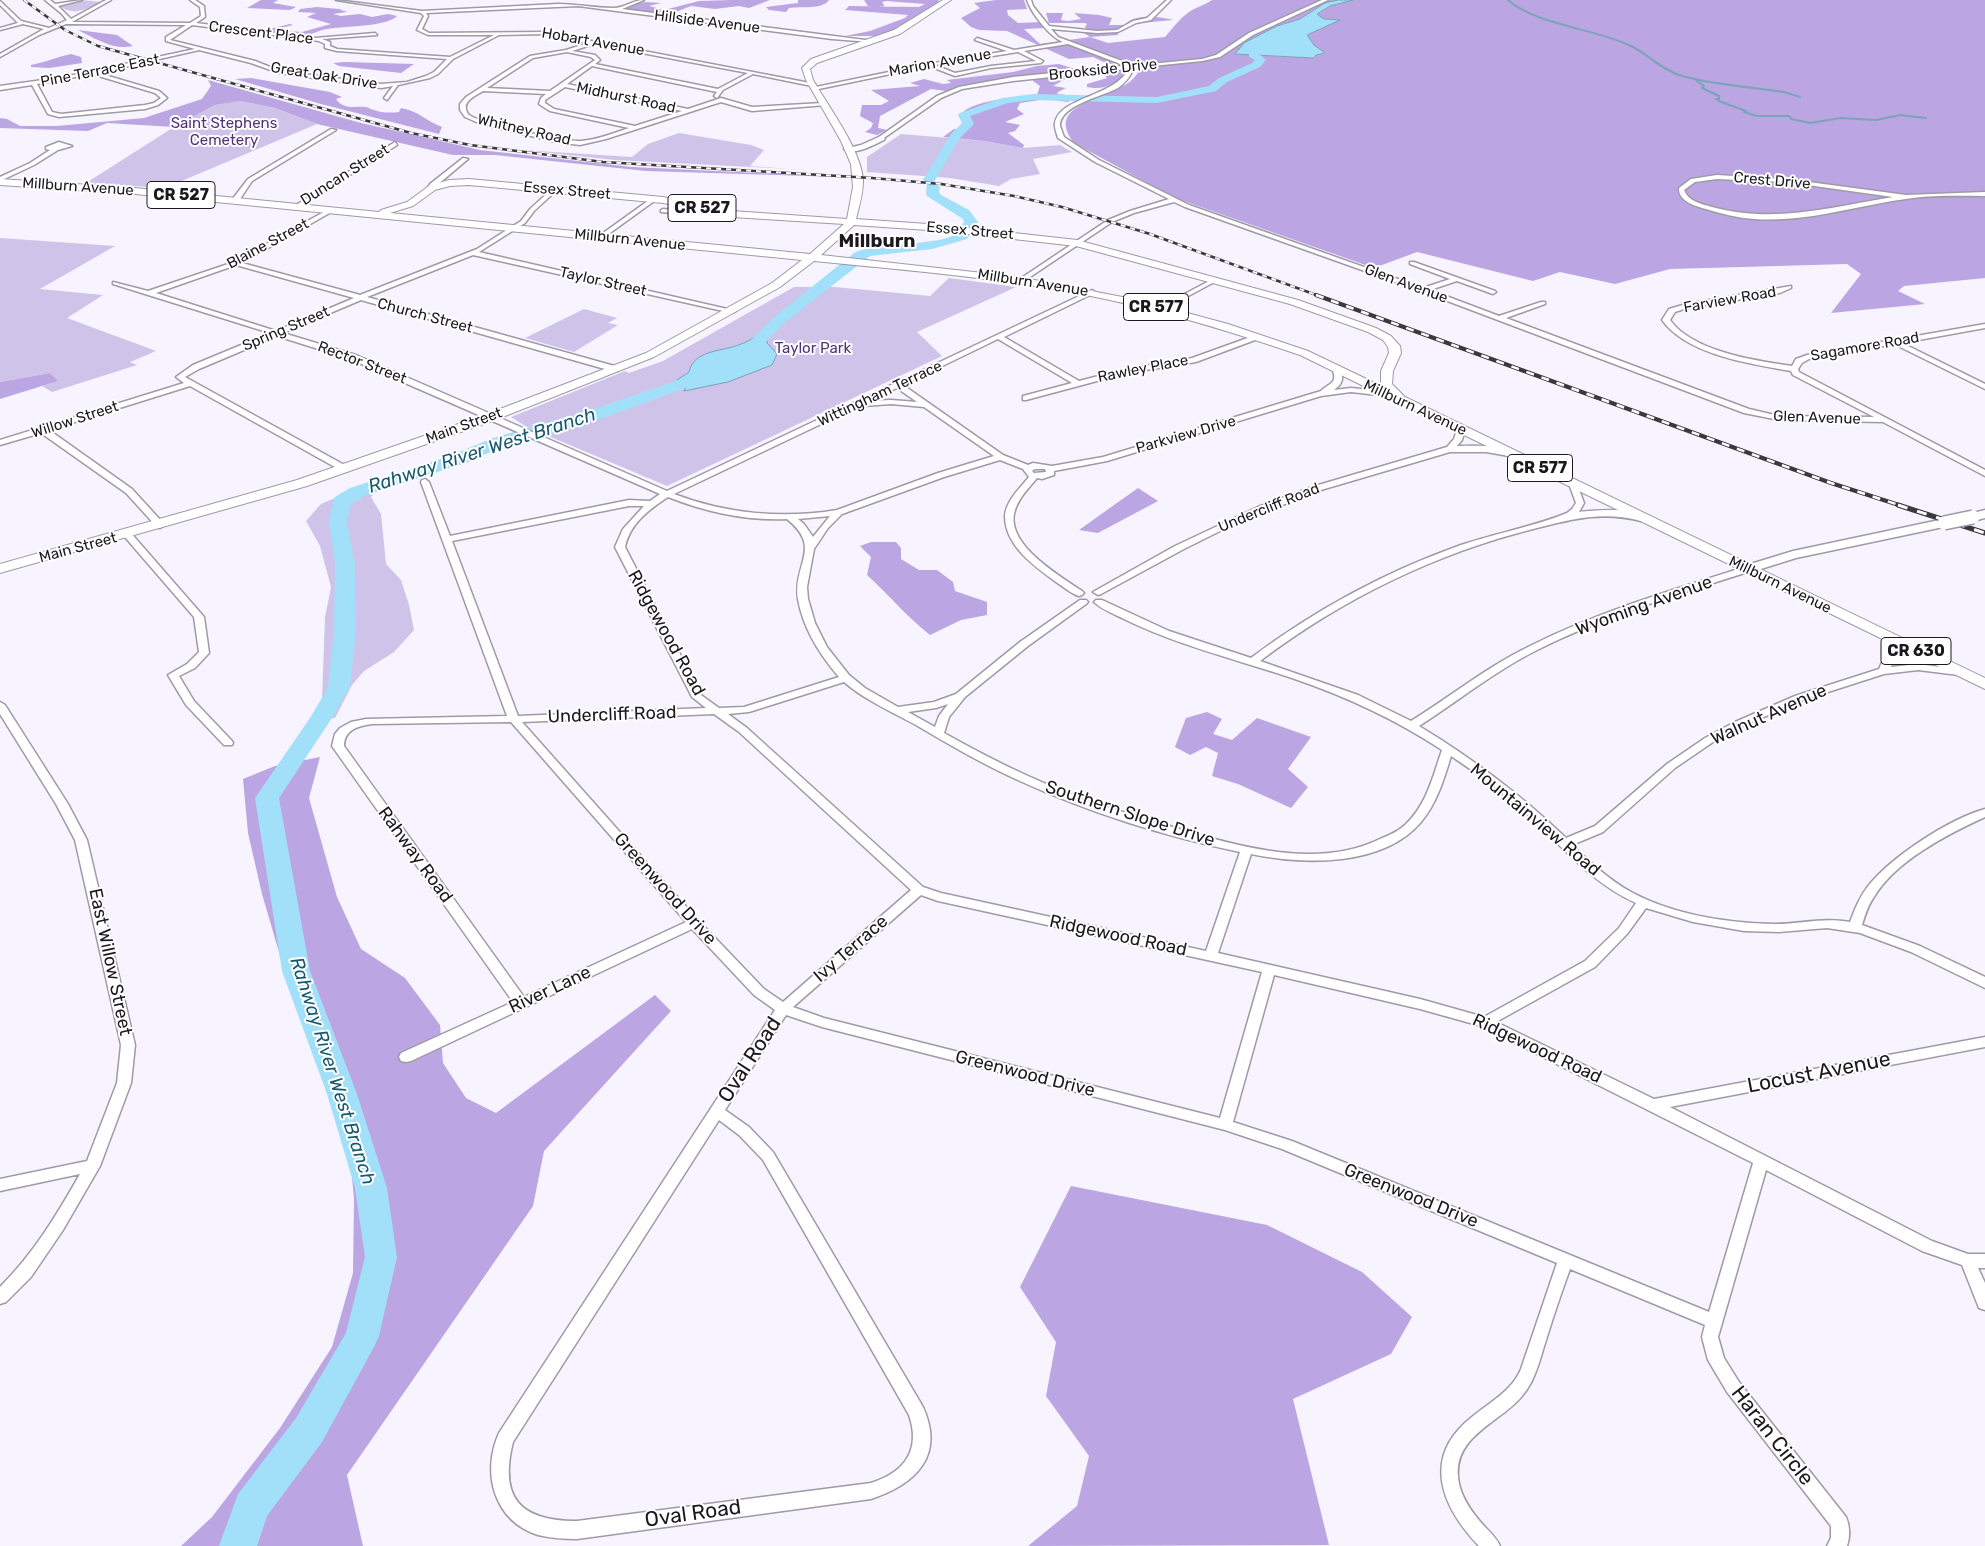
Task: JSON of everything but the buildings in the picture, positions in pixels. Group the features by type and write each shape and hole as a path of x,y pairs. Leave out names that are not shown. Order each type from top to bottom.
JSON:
{"main road":[{"path":"850,222 858,178 850,153 822,104 806,73 806,68 814,61 905,27 948,0"},
{"name":"Brookside Drive","path":"850,153 868,149 882,138"},
{"name":"Brookside Drive","path":"850,153 882,138"},
{"name":"Millburn Avenue","path":"0,180 234,200 398,218 814,256 1022,280 1092,292 1162,308 1259,337 1304,353 1337,371 1404,401 1985,684"},
{"name":"Essex Street","path":"427,191 441,185 464,182 651,199 721,213 973,231 1077,243 1294,302 1378,333 1390,340 1394,346 1395,353 1387,371"},
{"name":"CR 527","path":"361,213 390,211 410,204 427,191"},
{"path":"398,218 410,204"},
{"name":"Main Street","path":"0,569 160,525 345,469 491,417 650,355 776,285 814,256 848,227 850,222"},
{"path":"1304,353 1366,377 1380,376 1387,371"},
{"name":"CR 577","path":"1387,371 1386,380 1388,388 1404,401"},
{"name":"Wyoming Avenue","path":"1748,569 1792,555 1979,515"}],"street":[{"path":"47,0 63,12 68,22"},
{"path":"55,5 80,0"},
{"path":"0,56 47,30 68,22 85,11 109,0"},
{"path":"192,0 202,6 204,14 192,24"},
{"path":"338,0 377,4 422,12"},
{"path":"377,4 388,0"},
{"path":"556,5 564,0"},
{"path":"615,10 642,0"},
{"path":"1029,0 1031,6 1053,36 1120,62 1128,68"},
{"path":"1047,27 1097,32 1118,31 1135,22 1149,19 1169,0"},
{"name":"Brookside Drive","path":"882,138 938,97 961,88 1021,78 1128,68 1218,56 1251,34 1326,0"},
{"path":"0,2 16,20 47,30"},
{"name":"Hillside Avenue","path":"422,12 556,5 615,10 832,38 871,41"},
{"path":"63,12 85,11"},
{"name":"Hobart Avenue","path":"422,12 426,16 419,30 428,34 545,33 813,86"},
{"name":"Crescent Place","path":"68,22 192,24 325,41 328,43 327,47 337,50 451,58"},
{"path":"0,29 23,23"},
{"name":"Great Oak Drive","path":"192,24 167,40 199,50 253,62 279,72 370,85 397,84 432,75 451,58 501,33"},
{"path":"313,39 375,34"},
{"path":"977,39 1012,51"},
{"name":"Whitney Road","path":"596,42 567,52 532,57 465,101 463,110 471,119 493,126 556,140 580,143 636,128 721,100"},
{"name":"Marion Avenue","path":"813,86 928,65 1067,43"},
{"name":"Pine Terrace East","path":"0,88 70,78 90,72 199,50"},
{"path":"928,65 955,75 991,67 1041,62 1019,50"},
{"path":"567,52 598,58 598,60 541,102 546,108 636,128"},
{"path":"592,65 719,90 752,73"},
{"name":"Glen Avenue","path":"1128,68 1131,70 1130,75 1119,85 1081,101 1064,111 1058,118 1058,133 1060,138 1097,162 1173,200 1424,290 1758,414 1779,418 1885,420 1985,473"},
{"path":"34,84 50,113 61,116 145,107 156,104 164,98 158,92 90,72"},
{"path":"388,98 397,84"},
{"name":"Midhurst Road","path":"565,85 688,111"},
{"path":"481,89 551,93"},
{"path":"719,90 717,95 721,100 752,109 822,104"},
{"path":"234,200 238,198 250,180 333,130"},
{"name":"Duncan Street","path":"296,207 395,144"},
{"path":"0,180 56,149"},
{"path":"427,191 440,178 465,159"},
{"name":"Crest Drive","path":"1735,176 1907,196 1811,216 1782,218 1749,217 1714,210 1686,198 1681,192 1683,186 1699,179 1735,176"},
{"name":"Essex Street","path":"440,178 464,182"},
{"name":"Spring Street","path":"180,378 196,367 360,298 474,253 523,222 532,210 554,190"},
{"path":"1907,196 1984,194"},
{"path":"601,237 651,199"},
{"path":"1022,280 1119,216 1173,200"},
{"name":"Blaine Street","path":"147,294 236,263 331,210"},
{"name":"Taylor Street","path":"474,253 732,311"},
{"name":"Church Street","path":"236,263 615,369"},
{"path":"1412,263 1493,292"},
{"path":"1424,290 1457,279"},
{"path":"1162,308 1215,280"},
{"name":"Rector Street","path":"115,283 353,357 491,417"},
{"name":"Farview Road","path":"1789,287 1780,291 1682,307 1672,311 1666,320 1670,327 1679,334 1713,350 1751,362 1794,370"},
{"name":"Wittingham Terrace","path":"667,494 1092,292"},
{"path":"1500,318 1543,303"},
{"name":"Sagamore Road","path":"1885,420 1796,373 1794,370 1799,361 1807,357 1985,326"},
{"path":"999,337 1077,383"},
{"name":"Rawley Place","path":"1026,398 1126,370 1194,360 1259,337"},
{"path":"1895,342 1985,387"},
{"name":"Parkview Drive","path":"1320,394 1337,384 1339,380 1337,371"},
{"path":"180,378 345,469"},
{"name":"Willow Street","path":"149,396 180,378"},
{"name":"Willow Street","path":"0,443 44,431 191,383"},
{"path":"898,385 1000,457 1028,468 1037,465 1051,469 1049,474 1034,476 1028,474 1028,468"},
{"name":"Parkview Drive","path":"1051,469 1104,459 1320,394 1351,390 1387,394"},
{"path":"855,406 891,402 928,406"},
{"path":"491,417 667,494 712,509 752,516 790,517 839,512 932,478 1000,457"},
{"path":"1450,449 1458,440 1461,429"},
{"path":"44,431 129,491 160,525"},
{"name":"Undercliff Road","path":"1099,597 1168,554 1242,517 1317,488 1450,449 1486,449 1509,453"},
{"path":"1034,476 1014,501 1011,510 1010,530 1022,548 1081,597"},
{"name":"Greenwood Drive","path":"425,482 514,719 694,923 759,992 783,1009 822,1022 1225,1125 1287,1145 1714,1321"},
{"path":"1564,518 1576,511 1580,506 1580,497 1573,484"},
{"name":"Ridgewood Road","path":"667,494 651,504 626,532 621,539 620,547 697,697 743,730 919,890 938,897 1211,956 1420,1004 1485,1022 1654,1105 1927,1246 1968,1261 1985,1261"},
{"path":"447,539 629,503 651,504"},
{"path":"811,547 825,526 839,512"},
{"path":"1254,661 1280,640 1323,612 1395,575 1497,536 1564,518 1595,512 1633,516 1648,521"},
{"path":"790,517 806,529 811,547"},
{"path":"127,534 199,616 204,653 191,666 173,675 190,703 228,743"},
{"name":"Southern Slope Drive","path":"811,547 805,567 802,588 806,609 813,629 824,649 846,678 866,692 938,734 1003,769 1088,804 1139,821 1247,850 1280,856 1316,858 1347,854 1388,841 1409,828 1429,805 1448,750"},
{"name":"Wyoming Avenue","path":"1410,726 1442,707 1482,678 1534,648 1636,605 1748,569"},
{"path":"938,734 944,716 961,695 1090,590 1099,597"},
{"name":"Mountainview Road","path":"1099,597 1124,615 1174,637 1254,661 1346,694 1410,726 1448,750 1510,794 1602,878 1624,893 1643,902 1693,918 1739,927 1782,928 1827,924 1855,928 1879,935 1985,983"},
{"path":"1884,671 1890,664 1891,659 1888,638"},
{"name":"Walnut Avenue","path":"1565,843 1599,829 1672,766 1709,740 1739,724 1799,698 1884,671 1918,667 1959,672"},
{"name":"Undercliff Road","path":"372,721 514,719 745,710 846,678"},
{"path":"898,710 936,705 961,695"},
{"name":"East Willow Street","path":"0,704 62,804 81,840 128,1045 124,1083 93,1166 58,1226 24,1272 0,1297"},
{"name":"Rahway Road","path":"372,721 350,726 342,732 337,740 338,746 521,1003"},
{"path":"1855,928 1868,896 1888,874 1923,846 1954,826 1985,813"},
{"path":"1211,956 1247,850"},
{"name":"Ivy Terrace","path":"783,1009 919,890"},
{"path":"1485,1022 1590,964 1623,931 1643,902"},
{"name":"River Lane","path":"406,1057 694,923"},
{"path":"1225,1125 1269,970"},
{"name":"Oval Road","path":"716,1111 744,1131 768,1156 918,1412 923,1434 921,1451 913,1466 900,1479 883,1488 871,1491 571,1530 548,1530 533,1524 514,1511 505,1499 500,1485 498,1470 505,1440 716,1111 783,1009"},
{"name":"Locust Avenue","path":"1654,1105 1985,1042"},
{"path":"1714,1321 1760,1160"},
{"path":"0,1185 93,1166"},
{"path":"1491,1546 1474,1529 1457,1506 1449,1483 1450,1461 1456,1447 1470,1429 1507,1401 1525,1379 1566,1259"},
{"path":"1968,1261 1985,1303"},
{"name":"Haran Circle","path":"1714,1321 1710,1337 1716,1360 1733,1387 1840,1523 1840,1540 1836,1546"}],"green space":[{"path":"82,0 102,2 80,11 69,11 58,5"},
{"name":"Saint Stephens Cemetery","path":"240,101 275,108 317,124 165,188 86,183 174,127 215,105"},
{"path":"679,133 751,145 764,150 750,166 791,169 615,160 522,150 632,157 648,144"},
{"path":"901,134 985,141 1023,148 1060,145 1072,152 1033,159 1040,174 1011,179 999,186 950,178 867,172 867,157"},
{"path":"0,238 115,246 40,289 103,295 67,318 156,351 130,362 137,365 52,392 42,386 57,381 50,373 0,382"},
{"name":"Taylor Park","path":"949,278 1016,287 917,332 942,356 667,486 527,427 511,417 625,371 629,373 663,361 794,287 835,287 930,296"},
{"path":"584,309 617,318 608,323 618,325 574,352 525,338"},
{"path":"466,451 476,460 379,488 371,497 381,514 386,564 401,580 414,630 394,652 364,671 352,685 335,718 309,720 322,699 325,617 331,587 320,546 306,521 321,504 365,485"}],"shaded area":[{"path":"261,0 278,0 273,3 296,7 290,10 247,8"},
{"path":"770,0 749,8 739,6 715,9 691,6 668,15 627,10 642,2 661,3 649,6 664,10 699,1"},
{"path":"798,0 829,0 816,6 789,8 786,12 769,10 766,7 798,3"},
{"path":"864,0 939,0 936,6 901,27 880,36 845,36 870,31 905,18 908,15 845,10 849,6 868,6","holes":["886,1 925,4 919,7 885,7 882,2"]},
{"path":"996,0 1024,0 1027,9 1007,10 1008,15 1018,23 1042,22 1046,28 1024,29 1040,44 1090,37 1108,43 1165,37 1186,15 1212,0 1339,0 1325,3 1300,19 1277,26 1245,43 1235,54 1314,58 1316,55 1324,53 1314,45 1307,35 1338,20 1324,19 1316,15 1330,6 1353,0 1985,0 1985,278 1904,286 1898,291 1925,304 1831,313 1861,274 1847,264 1670,269 1615,284 1560,272 1533,281 1417,252 1374,268 1175,198 1074,143 1066,128 1068,117 1076,108 1119,88 1131,80 1139,70 1129,63 1108,64 1093,57 1069,59 1007,31 979,30 971,27 961,18 980,8 974,3"},
{"path":"317,7 339,9 347,12 333,14 341,16 360,14 372,17 388,14 397,16 392,20 384,22 364,26 327,29 308,35 262,31 290,24 293,25 275,30 302,32 331,24 307,17 316,13 298,12 300,9"},
{"path":"1046,13 1063,13 1061,20 1068,21 1081,19 1074,13 1099,15 1112,18 1109,25 1125,25 1129,21 1141,17 1173,20 1130,24 1115,31 1088,30 1085,27 1087,24 1085,23 1049,23"},
{"path":"78,30 117,35 133,46 119,47 112,45"},
{"path":"1118,32 1118,35 1090,37 1084,33"},
{"path":"71,54 81,57 82,63 49,68 31,67 31,65"},
{"path":"333,63 414,64 401,73 339,66"},
{"path":"1059,64 1078,70 976,83 946,91 931,89 880,116 878,128 887,130 877,135 865,132 871,128 873,123 860,116 862,105 881,105 889,101 871,90 920,86 910,83 924,79 943,84 951,83 947,80"},
{"path":"1119,70 1123,72 1125,77 1115,83 1103,88 1087,87 1087,84 1107,78 1101,72"},
{"path":"1064,76 1067,78 1053,86 1066,88 1057,94 1076,96 1068,102 1046,99 1020,103 1017,109 1024,114 1005,122 1020,125 1015,131 1008,133 1024,145 1023,148 985,141 943,137 954,129 958,130 961,127 962,120 960,116 973,106 995,100 1037,95 1040,86 1033,81 1034,78"},
{"path":"251,78 330,92 342,97 336,99 346,106 366,107 386,113 399,112 401,108 407,109 442,127 439,134 321,104 235,79"},
{"path":"208,80 361,123 480,150 632,167 841,177 646,171 495,155 453,155 317,124 275,108 240,101 215,105 174,127 107,123 88,131 0,128 0,118 7,119 20,126 57,126 144,118 202,99 211,86"},
{"path":"50,373 58,381 0,399 0,382"},
{"path":"1138,488 1158,501 1098,533 1079,530"},
{"path":"871,542 896,542 901,548 901,559 919,570 937,570 953,582 955,591 987,602 987,615 961,620 930,635 867,575 871,557 860,546"},
{"path":"1207,712 1222,719 1213,734 1232,740 1257,718 1311,737 1288,769 1308,787 1291,808 1238,784 1212,776 1218,753 1206,747 1190,755 1175,747 1186,718"},
{"path":"320,757 309,798 337,897 361,949 405,978 440,1025 443,1063 466,1098 496,1113 655,995 671,1011 544,1151 533,1206 347,1475 363,1546 181,1546 212,1517 280,1428 332,1347 353,1273 354,1199 348,1134 281,959 262,894 248,833 243,779 275,766"},
{"path":"1071,1186 1267,1225 1362,1272 1412,1317 1391,1354 1293,1399 1329,1545 1028,1546 1077,1506 1089,1456 1046,1396 1056,1342 1020,1287"}],"water":[{"path":"1353,0 1330,6 1317,14 1324,19 1340,20 1307,35 1314,45 1325,53 1316,55 1314,58 1235,54 1244,43 1277,26 1300,19 1325,3"},
{"path":"821,286 825,286 824,291 785,321 778,319 785,313 785,310 791,309 790,307"},
{"path":"774,320 782,322 767,339 767,343 777,354 772,365 728,382 684,391 685,383 677,380 689,372 697,359 710,352 734,347 749,341"}],"waterway":[{"path":"1508,0 1534,15 1633,47 1662,67 1682,76 1720,84 1784,92 1800,97"},
{"name":"Rahway River West Branch","path":"929,180 955,136 968,124 964,115 970,112 1006,100 1033,97 1157,100 1212,89 1223,80 1256,65 1261,60 1253,55 1264,44 1278,36"},
{"path":"1696,80 1704,86 1702,88 1719,96 1719,99 1716,99 1719,101 1757,116 1789,116 1791,119 1810,123 1841,118 1876,120 1900,115 1926,118"},
{"name":"Rahway River West Branch","path":"755,344 778,321 859,256 867,252 932,245 962,236 971,222 964,213 932,193 934,187 932,185"},
{"name":"Rahway River West Branch","path":"238,1546 251,1507 309,1430 362,1336 381,1257 371,1188 342,1094 296,971 267,798 323,715 339,687 345,630 345,564 338,522 342,501 357,492 453,461 499,442 603,412 715,372"}],"railway":[{"path":"24,0 65,30 98,46 411,133 470,145 603,162 872,178 941,184 1014,196 1062,207 1150,234 1319,296"},
{"path":"1316,295 1831,483 1902,506"},
{"path":"1898,505 1985,533"}],"district":[{"name":"Millburn","path":"877,242"}]}
